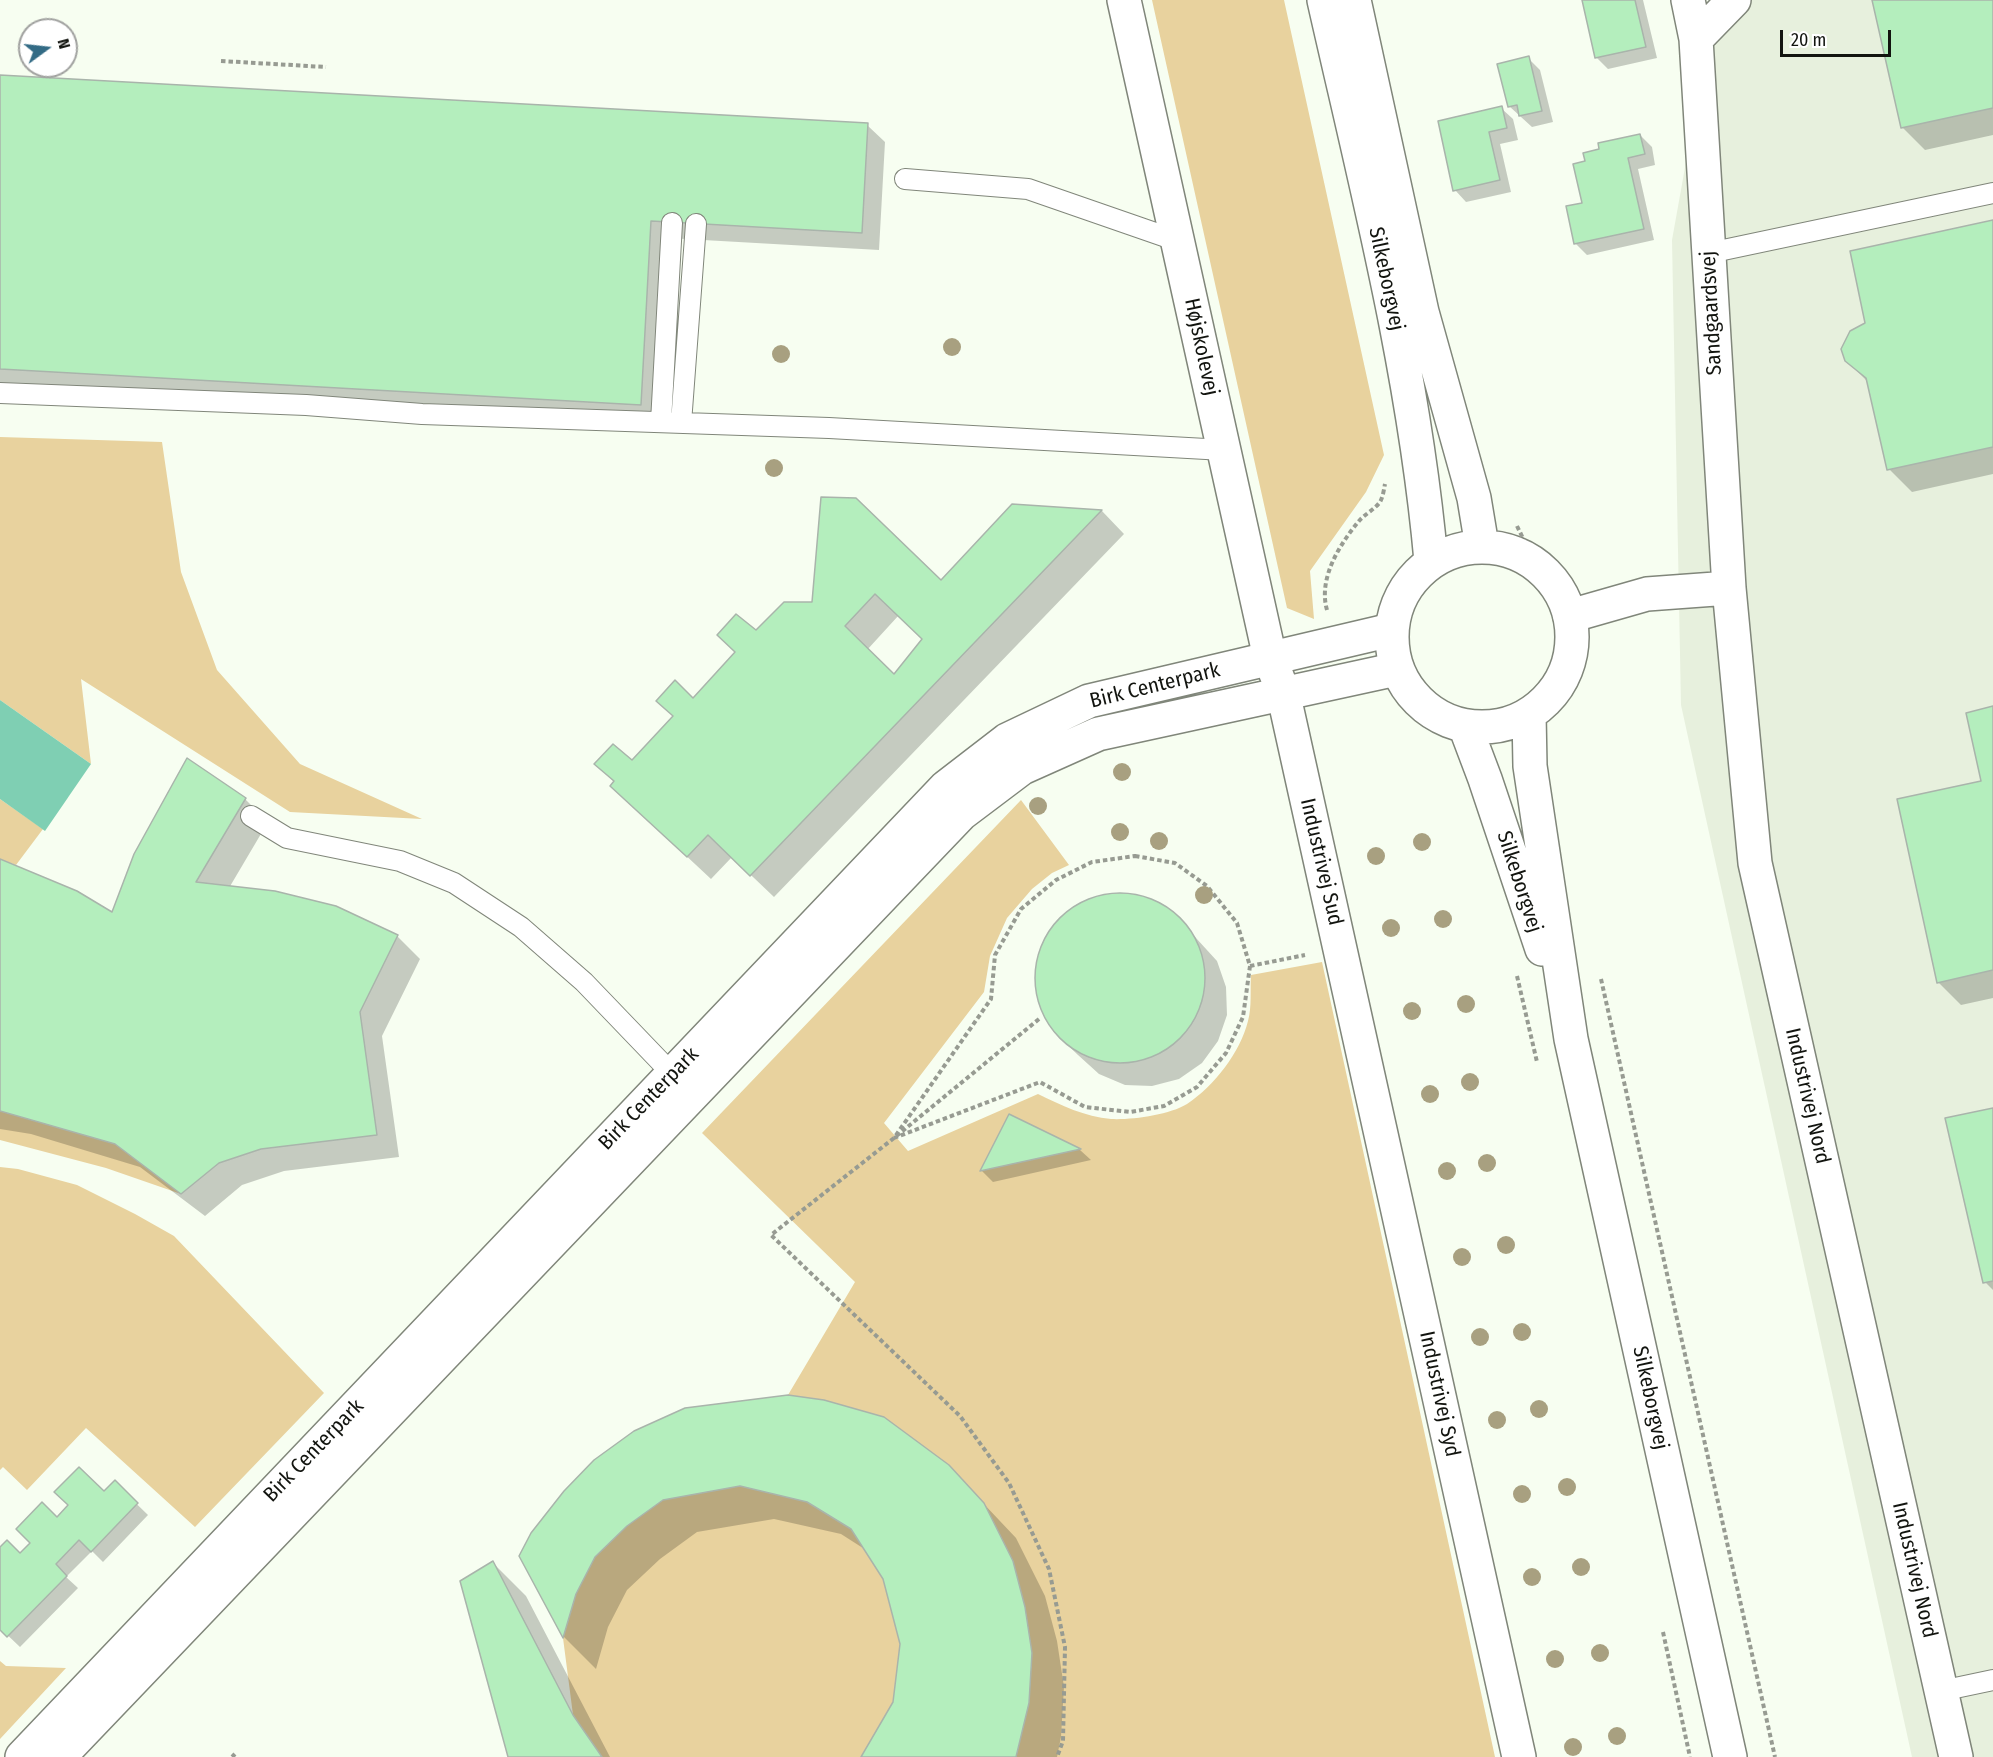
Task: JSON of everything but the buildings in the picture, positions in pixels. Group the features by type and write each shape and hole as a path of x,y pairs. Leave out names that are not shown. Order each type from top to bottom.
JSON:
{"street":[{"name":"Højskolevej","path":"1124,0 1270,658 1283,692"},
{"name":"Silkeborgvej","path":"1324,0 1395,317 1426,506 1431,561"},
{"name":"Silkeborgvej","path":"1354,0 1422,312 1474,498 1482,546"},
{"name":"Sandgaardsvej","path":"1688,0 1696,39 1729,588"},
{"path":"1696,39 1734,0"},
{"path":"1482,546 1512,551 1535,563 1554,582 1564,598 1570,616 1572,639 1567,667 1555,691 1542,705 1521,719 1493,727 1465,726 1430,712 1407,689 1397,669 1391,630 1397,605 1410,580 1431,561 1458,549 1482,546"},
{"path":"1570,616 1647,594 1729,588"},
{"name":"Industrivej Nord","path":"1729,588 1755,863 1956,1757"},
{"name":"Birk Centerpark","path":"58,1757 369,1413 683,1084 946,787 1007,740 1089,702 1391,630"},
{"name":"Birk Centerpark","path":"683,1084 961,814 1022,768 1098,734 1397,669"},
{"name":"Industrivej Sud","path":"1283,692 1359,1031"},
{"name":"Silkeborgvej","path":"1529,714 1530,766 1571,1039 1730,1757"},
{"name":"Silkeborgvej","path":"1465,726 1485,779 1571,1039"},
{"name":"Industrivej Syd","path":"1359,1031 1519,1757"},
{"name":"Birk Centerpark","path":"22,1757 369,1413"}],"lane":[{"path":"905,179 1028,189 1178,241"},
{"path":"1709,252 1993,193"},
{"path":"661,422 672,223"},
{"path":"681,423 696,224"},
{"path":"0,393 306,405 422,414 829,428 1224,450"},
{"path":"251,816 287,838 400,861 454,883 521,927 575,974 683,1084"},
{"path":"1941,1691 1993,1680"}],"path":[{"path":"221,61 326,67"},
{"path":"1336,643 1324,602 1326,580 1337,554 1359,520 1380,501"},
{"path":"1135,856 1175,863 1207,886 1237,924 1250,966 1243,1017 1226,1053 1197,1087 1164,1106 1130,1112 1085,1107 1040,1082 894,1138 991,999 995,955 1021,909 1056,880 1092,862 1135,856"},
{"path":"1250,966 1341,947"},
{"path":"1515,968 1539,1072"},
{"path":"1601,978 1775,1757"},
{"path":"1039,1018 894,1138 771,1235 960,1416 1009,1484 1049,1569 1065,1647 1063,1741 1056,1757"},
{"path":"1661,1625 1690,1757"}],"shaded area":[{"path":"1152,0 1284,0 1384,455 1366,492 1310,571 1314,619 1287,608"},
{"path":"1715,0 1993,0 1993,1757 1912,1757 1681,705 1672,240"},
{"path":"0,437 162,442 181,572 217,670 300,764 422,819 290,812 81,679 91,764 0,700"},
{"path":"0,700 91,764 45,831 0,799"},
{"path":"0,799 43,829 16,865 0,859"},
{"path":"1021,800 1069,865 1052,873 1032,889 1007,918 990,956 984,992 884,1123 908,1151 1038,1094 1083,1113 1111,1119 1150,1116 1179,1108 1207,1088 1225,1068 1239,1045 1249,1016 1251,975 1322,962 1495,1757 1016,1757 1029,1703 1032,1653 1025,1607 984,1503 949,1465 884,1417 824,1400 788,1395 855,1282 702,1133"},
{"path":"0,1111 115,1144 181,1194 106,1168 0,1140"},
{"path":"0,1167 18,1169 77,1185 174,1236 324,1393 195,1527 86,1428 27,1490 3,1467 0,1470"},
{"path":"740,1486 807,1502 851,1529 883,1579 900,1644 893,1702 861,1757 602,1757 573,1715 563,1638 576,1594 595,1557 627,1526 663,1500"},
{"path":"0,1661 6,1666 66,1668 0,1739"}]}
